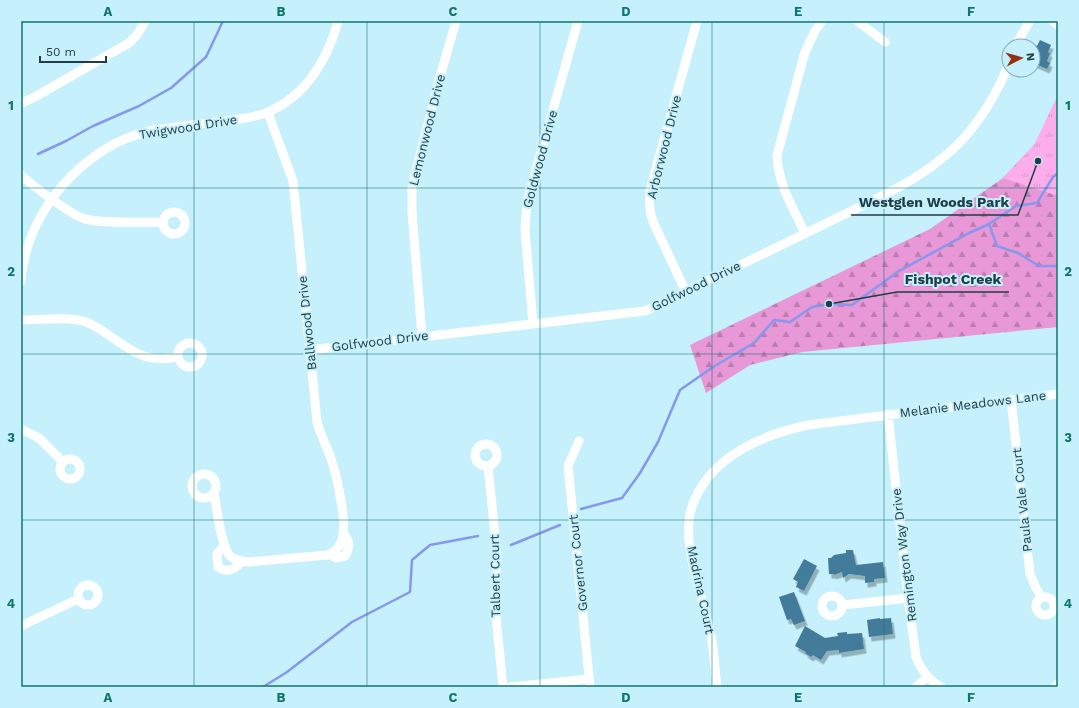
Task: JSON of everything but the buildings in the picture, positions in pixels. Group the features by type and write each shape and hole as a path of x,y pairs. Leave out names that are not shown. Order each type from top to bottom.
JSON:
{"street":[{"path":"21,103 33,98 129,43 137,35 145,21"},
{"name":"Twigwood Drive","path":"21,281 23,263 28,243 36,226 52,199 70,178 92,158 116,143 154,130 245,118 268,113 292,98 314,75 329,48 338,21"},
{"name":"Lemonwood Drive","path":"422,336 412,212 412,187 439,80 456,21"},
{"name":"Goldwood Drive","path":"534,324 525,230 527,202 578,21"},
{"name":"Arborwood Drive","path":"686,292 650,216 649,200 650,190 697,21"},
{"path":"805,233 784,190 778,168 777,155 805,52 815,31 822,21"},
{"path":"857,21 885,42"},
{"path":"1020,38 1030,21"},
{"path":"1053,21 1058,25"},
{"name":"Golfwood Drive","path":"309,350 645,310 686,292 899,187 925,172 942,160 976,123 992,98 1002,78"},
{"name":"Ballwood Drive","path":"224,546 217,554 218,567 222,570 229,570 236,567 242,561 249,562 334,553 341,543 343,534 343,513 339,486 333,464 317,422 293,181 268,113"},
{"path":"21,175 52,199 84,219 123,222 163,222"},
{"path":"21,320 62,320 86,322 101,329 143,356 161,359 178,357"},
{"name":"Melanie Meadows Lane","path":"888,414 1058,394"},
{"name":"Paula Vale Court","path":"1011,399 1030,574 1042,598"},
{"name":"Remington Way Drive","path":"888,414 916,657 919,665 927,677 941,687"},
{"name":"Madrina Court","path":"717,687 711,636 692,561 689,534 689,520 692,506 706,480 726,460 755,443 776,434 797,427 820,422 888,414"},
{"path":"21,429 39,438 63,462"},
{"name":"Governor Court","path":"579,441 568,466 589,683"},
{"name":"Talbert Court","path":"488,466 497,555 495,607 503,687"},
{"path":"214,494 224,546 232,558 242,561"},
{"path":"843,605 908,598"},
{"path":"21,626 78,599"},
{"path":"916,687 927,677"},
{"path":"510,687 589,683"},
{"path":"1055,687 1058,684"}],"green space":[{"path":"1058,95 1058,196 1003,178 1034,145"},
{"path":"1034,145 1058,161 1058,327 802,352 750,365 706,393 690,345 930,229 1003,178"}],"waterway":[{"path":"38,154 93,126 139,106 171,88 206,57 223,21"},
{"path":"581,509 622,498 640,473 658,442 680,390 713,367 754,343 774,320 790,322 812,307 829,304 852,305 899,271 969,233 989,224 1016,206 1037,203 1053,177 1058,173"},
{"path":"989,224 997,246 1018,253 1039,266 1058,266"},
{"path":"511,545 560,525"},
{"path":"263,687 287,672 352,622 410,592 412,560 430,545 478,536"}],"place":[{"name":"Westglen Woods Park","path":"1038,161"},
{"name":"Fishpot Creek","path":"829,304"}]}
